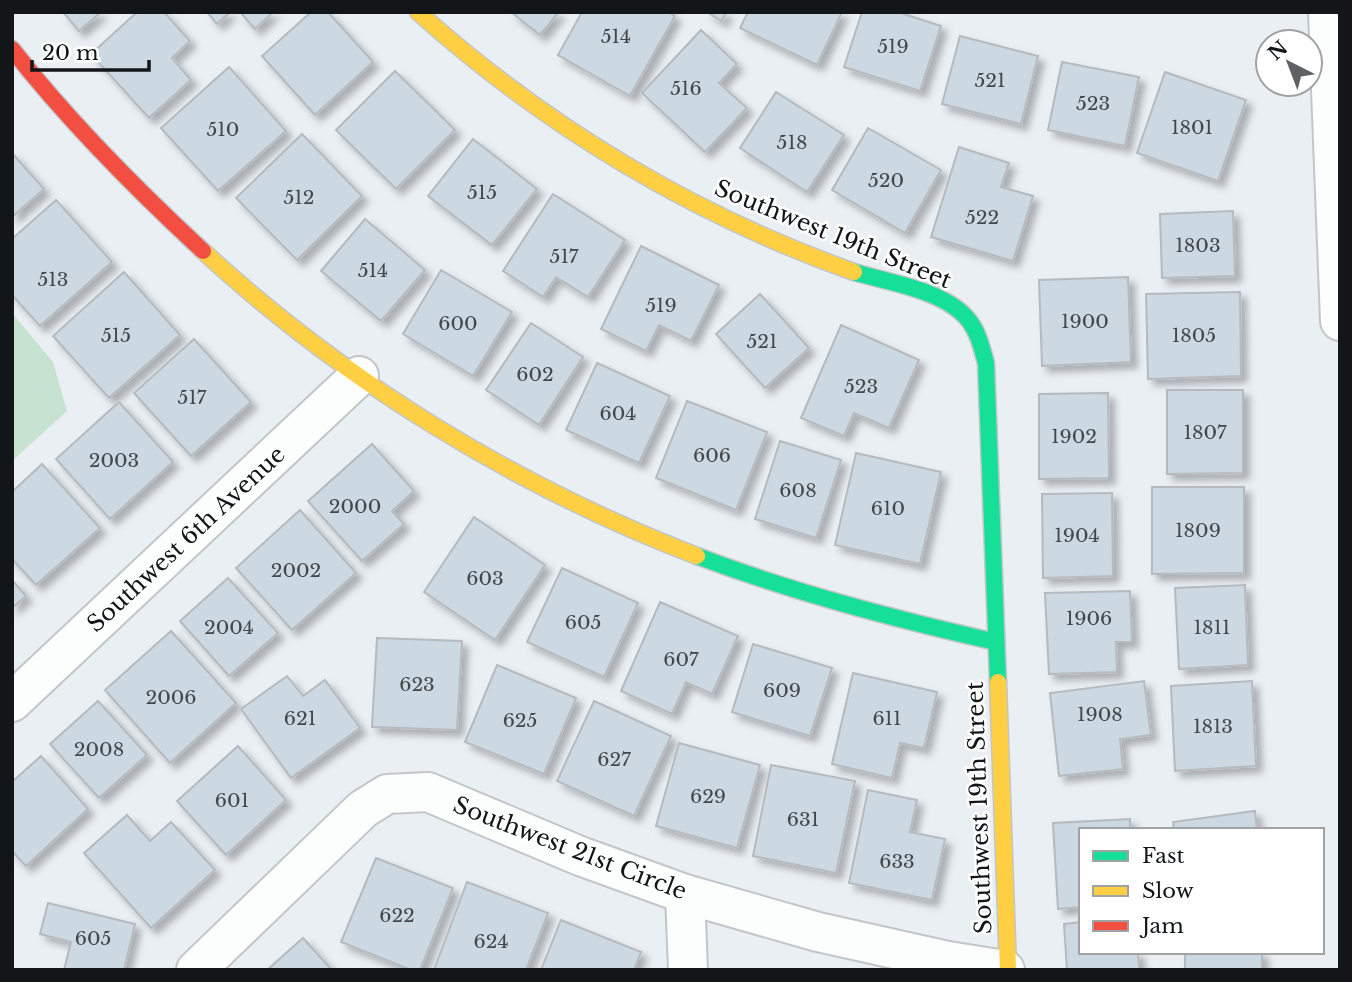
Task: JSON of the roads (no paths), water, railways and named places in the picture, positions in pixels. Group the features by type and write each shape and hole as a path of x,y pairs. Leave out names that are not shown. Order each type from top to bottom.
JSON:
{"street":[{"name":"Southwest 19th Street","path":"418,12 473,60 561,124 654,181 752,231 853,271 937,298 962,312 979,335 986,363 1006,970"},
{"path":"1328,12 1340,321"},
{"path":"12,49 106,159 194,244 287,323 359,376 463,443 570,501 625,527 738,572 855,609 996,642"},
{"name":"Southwest 6th Avenue","path":"12,702 359,376"},
{"name":"Southwest 21st Circle","path":"196,970 363,809 387,794 428,792 580,856 685,894 818,932 948,961 1006,970"},
{"path":"685,894 688,970"}]}
